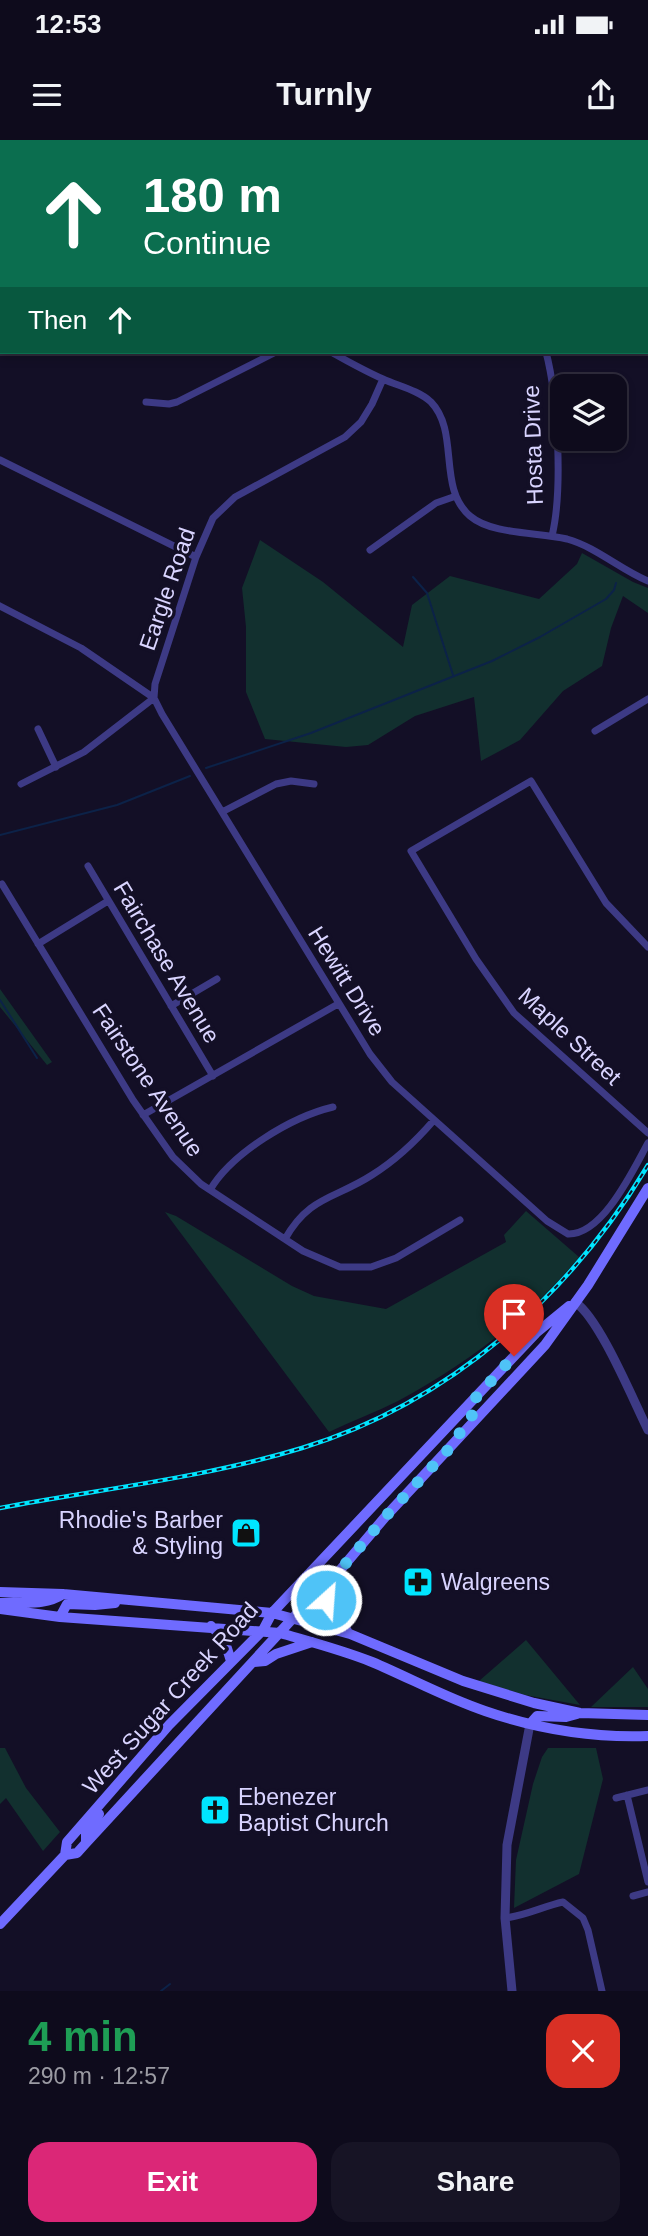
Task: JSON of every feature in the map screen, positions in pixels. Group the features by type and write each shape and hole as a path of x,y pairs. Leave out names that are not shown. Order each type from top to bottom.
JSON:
{"main road":[{"name":"West Sugar Creek Road","path":"0,1924 65,1855 77,1853 293,1618 330,1582 386,1516 545,1345 588,1285 648,1188"},
{"name":"West Sugar Creek Road","path":"65,1855 66,1842 169,1725 263,1630 272,1613 536,1333 575,1302"},
{"path":"449,1449 455,1437 470,1420 472,1415 469,1405"},
{"path":"330,1582 326,1600 330,1612 350,1634"},
{"path":"0,1592 63,1594 272,1613 350,1634 463,1681 534,1703 580,1713 648,1715"},
{"path":"0,1603 44,1603 63,1594"},
{"path":"60,1617 67,1604 95,1605 133,1601"},
{"path":"0,1609 60,1617 280,1633 370,1662 477,1708 530,1724 605,1736 648,1736"},
{"path":"211,1626 224,1639 231,1661"},
{"path":"254,1662 265,1661 276,1654 314,1642"},
{"path":"530,1724 537,1716 566,1717 580,1713"},
{"path":"86,1843 86,1831 106,1806 111,1793"}],"street":[{"path":"146,402 177,402 272,354"},
{"path":"335,354 427,399 437,410 443,425 456,495 464,510 482,524 574,541 648,581"},
{"name":"Hosta Drive","path":"546,354 557,463 552,536"},
{"name":"Eargle Road","path":"154,698 155,684 208,526 223,507 247,490 345,437 361,422 383,379"},
{"path":"0,460 196,557"},
{"path":"370,550 436,503 456,495"},
{"path":"0,606 81,648 154,698 85,752 21,783"},
{"name":"Hewitt Drive","path":"154,698 338,1004 382,1070 435,1121 547,1221 568,1234 586,1230 599,1219 622,1188 648,1143"},
{"path":"595,731 648,699"},
{"path":"38,729 56,767"},
{"path":"222,812 276,784 291,781 314,784"},
{"name":"Maple Street","path":"648,947 606,903 531,781 411,851 475,959 514,1013 648,1133"},
{"name":"Fairchase Avenue","path":"88,866 213,1076"},
{"name":"Fairstone Avenue","path":"2,884 143,1115 181,1167 210,1190 285,1239 330,1264 351,1268 370,1267 408,1252 460,1220"},
{"path":"38,944 108,901"},
{"path":"171,1006 217,979"},
{"path":"143,1115 338,1004"},
{"path":"210,1190 221,1173 244,1152 312,1112 333,1107"},
{"path":"285,1239 310,1207 327,1196 375,1174 407,1150 435,1121"},
{"path":"575,1302 584,1308 600,1333 648,1430"},
{"path":"512,1991 505,1918 507,1845 530,1724"},
{"path":"616,1798 648,1790"},
{"path":"626,1795 648,1882"},
{"path":"633,1896 648,1892"},
{"path":"505,1918 521,1916 563,1902 576,1911 588,1930 602,1991"}],"green space":[{"path":"260,540 323,582 403,647 412,605 450,576 539,599 577,564 582,553 648,588 648,613 623,596 611,628 602,666 563,691 520,740 481,761 474,697 415,716 368,745 346,747 265,739 246,692 246,627 242,588"},
{"path":"0,989 52,1062 47,1065 0,1007"},
{"path":"526,1211 579,1257 560,1279 496,1338 448,1372 398,1401 329,1432 165,1212 314,1296 386,1309 506,1242 504,1235"},
{"path":"526,1640 580,1705 525,1695 479,1681"},
{"path":"633,1667 648,1689 648,1707 591,1707"},
{"path":"0,1748 5,1748 26,1788 60,1832 43,1851 6,1798 0,1804"},
{"path":"548,1748 596,1748 603,1779 579,1874 514,1908 516,1860 533,1784"}],"waterway":[{"path":"413,577 427,593 453,675"},
{"path":"206,768 311,733 492,661 606,599 616,583"},
{"path":"0,835 117,805 190,776"},
{"path":"0,1000 37,1058"},
{"path":"161,1991 170,1984"}],"railway":[{"path":"0,1508 190,1475 265,1458 356,1428 407,1403 456,1373 501,1339 543,1300 582,1258 617,1213 648,1165"}],"place":[{"name":"Rhodie's Barber & Styling","path":"246,1533"},
{"name":"Walgreens","path":"418,1582"},
{"name":"Ebenezer Baptist Church","path":"215,1810"}],"route":[{"path":"326,1600 330,1582 386,1516 449,1449 455,1437 470,1420 472,1415 469,1405 514,1356"}]}
